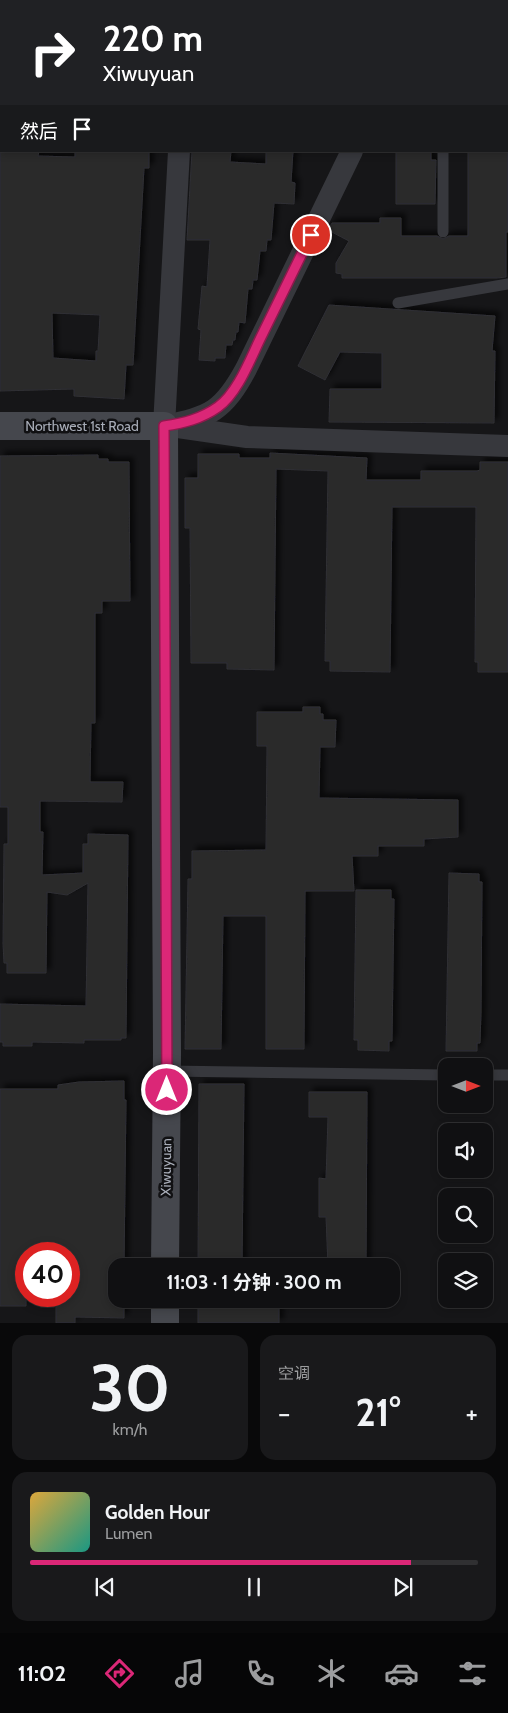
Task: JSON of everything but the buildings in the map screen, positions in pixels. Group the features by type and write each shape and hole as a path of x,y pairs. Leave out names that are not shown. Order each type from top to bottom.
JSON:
{"street":[{"path":"164,426 178,152"},
{"path":"164,426 192,421 206,415 220,406 230,394 250,360 352,152"},
{"name":"Northwest 1st Road","path":"0,426 164,426"},
{"path":"164,426 247,437 508,446"},
{"name":"Xiwuyuan","path":"164,426 167,1071 165,1258"},
{"path":"165,1308 165,1323"}],"lane":[{"path":"442,152 442,232"},
{"path":"398,303 508,284"},
{"path":"167,1071 438,1074"},
{"path":"493,1075 508,1075"}],"route":[{"path":"167,1090 164,426 192,421 206,415 220,406 230,394 246,369 311,235"}]}
